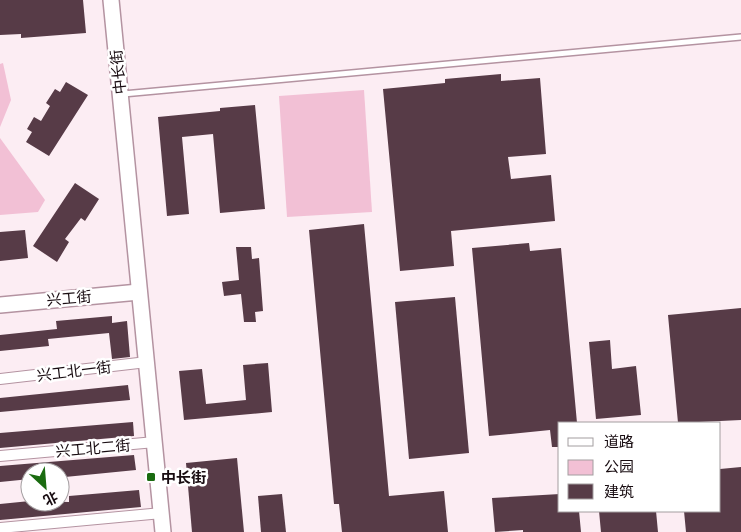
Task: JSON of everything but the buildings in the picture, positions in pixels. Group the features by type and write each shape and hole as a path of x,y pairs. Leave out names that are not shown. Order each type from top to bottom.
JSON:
{"street":[{"name":"中长街","path":"111,0 139,292 156,442 163,532"},
{"name":"兴工街","path":"0,305 139,292"},
{"name":"兴工北一街","path":"0,379 147,362"},
{"name":"兴工北二街","path":"0,456 156,442"},
{"path":"0,528 162,513"}],"lane":[{"path":"120,94 741,38"}],"green space":[{"path":"3,63 11,100 0,127 0,64"},
{"path":"364,90 372,212 287,217 279,96"},
{"path":"0,138 45,200 38,212 0,215"}],"place":[{"name":"中长街","path":"151,477"}]}
